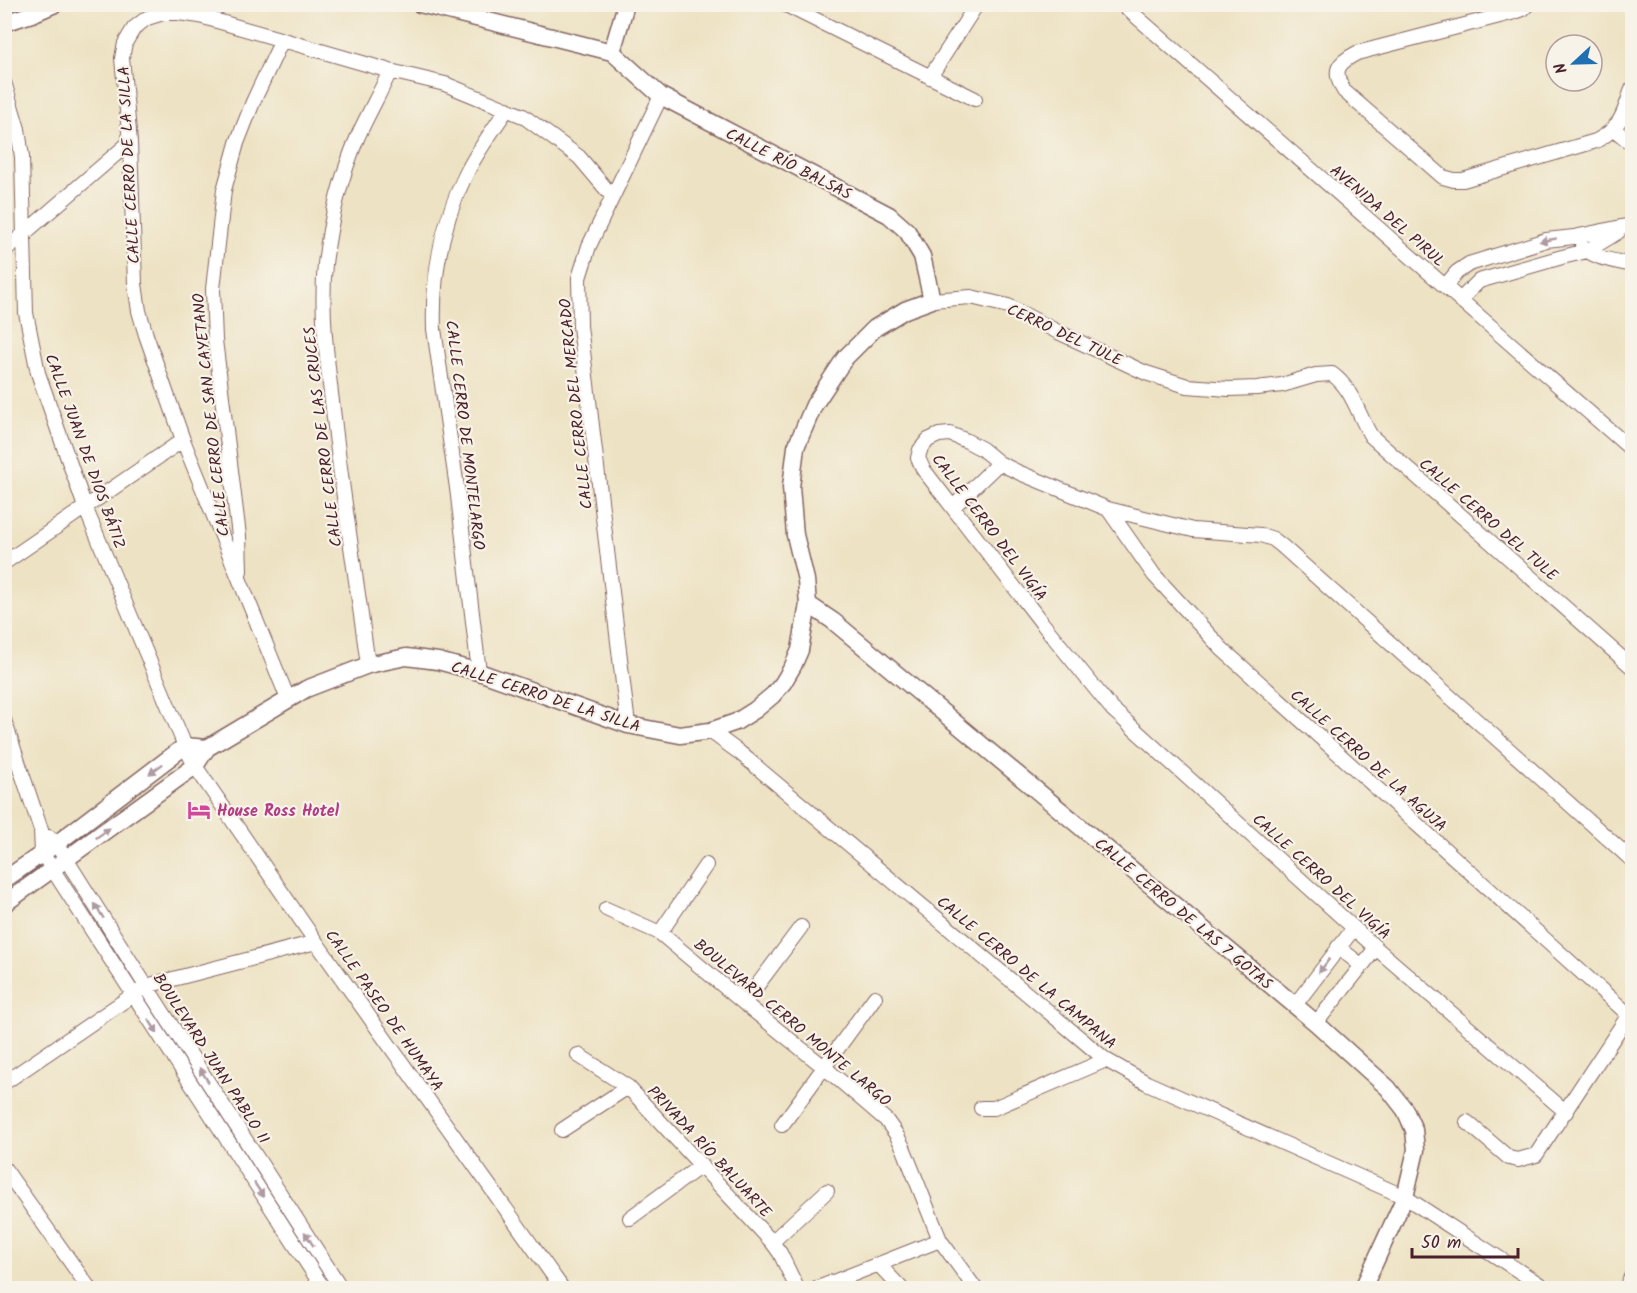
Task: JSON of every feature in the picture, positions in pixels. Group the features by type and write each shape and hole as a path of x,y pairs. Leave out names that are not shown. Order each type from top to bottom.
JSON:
{"street":[{"path":"4,23 32,15 55,4"},
{"path":"420,4 612,52 626,4"},
{"path":"784,4 975,99"},
{"path":"930,77 977,4"},
{"name":"AVENIDA DEL PIRUL","path":"1122,4 1460,300 1631,446"},
{"path":"1528,4 1515,12 1357,53 1345,59 1337,69 1337,80 1344,91 1443,177 1454,180 1463,180 1596,141 1614,129 1622,116 1632,89"},
{"name":"CALLE CERRO DE LA SILLA","path":"288,699 183,440 139,311 135,284 130,142 122,58 125,43 134,28 147,18 163,13 200,16 390,71 445,84 523,116 579,157 612,196"},
{"name":"CALLE CERRO DE SAN CAYETANO","path":"241,583 238,536 215,340 213,289 224,190 237,143 282,40"},
{"name":"CALLE RÍO BALSAS","path":"612,52 661,96 889,215 907,231 922,256 932,300"},
{"name":"CALLE CERRO DE LAS CRUCES","path":"368,665 333,414 324,323 324,290 329,236 349,159 390,71"},
{"name":"CALLE JUAN DE DIOS BÁTIZ","path":"4,82 18,129 22,157 26,312 38,373 85,507 185,747"},
{"name":"CALLE CERRO DEL MERCADO","path":"627,725 580,326 579,278 589,246 661,96"},
{"name":"CALLE CERRO DE MONTELARGO","path":"479,672 457,488 434,329 433,306 439,254 455,197 468,170 507,109"},
{"path":"1614,129 1632,144"},
{"path":"4,251 130,142"},
{"path":"1444,286 1468,264 1546,240 1574,237 1629,225"},
{"path":"1460,300 1479,281 1562,256 1587,251 1629,225"},
{"path":"1574,237 1587,251 1600,257 1632,265"},
{"name":"CERRO DEL TULE","path":"808,604 806,580 795,535 792,487 796,447 814,405 845,358 875,328 905,310 932,300 971,297 1008,306 1146,373 1187,386 1257,388 1281,385 1325,374 1332,374 1341,381"},
{"name":"CALLE CERRO DEL TULE","path":"1341,381 1353,399 1371,436 1632,667"},
{"name":"CALLE CERRO DEL VIGÍA","path":"1566,1112 1376,948 1112,709 1034,614 923,468 918,458 920,450 928,440 939,435 950,434 982,449 999,463 1020,473 1108,509 1193,530 1261,535 1273,539 1632,860"},
{"path":"4,563 183,440"},
{"path":"953,507 999,463"},
{"name":"CALLE CERRO DE LA AGUJA","path":"1108,509 1154,575 1222,649 1631,1013"},
{"name":"CALLE CERRO DE LA SILLA","path":"207,748 306,689 368,665 406,657 438,661 479,672 627,725 680,735 710,731 736,722 755,710 783,683 800,650 808,604"},
{"name":"CALLE CERRO DE LAS 7 GOTAS","path":"808,604 833,621 1295,1005 1388,1088 1405,1110 1414,1130 1416,1150 1405,1197 1363,1288"},
{"path":"4,720 49,848"},
{"name":"CALLE CERRO DE LA CAMPANA","path":"710,731 740,753 1106,1060 1147,1083 1405,1197 1545,1288"},
{"path":"4,880 185,747 207,748"},
{"name":"CALLE PASEO DE HUMAYA","path":"185,747 195,766 316,942 562,1288"},
{"path":"4,904 195,766 207,748"},
{"name":"BOULEVARD JUAN PABLO II","path":"49,848 66,860 341,1288"},
{"name":"BOULEVARD JUAN PABLO II","path":"49,848 52,870 323,1288"},
{"path":"660,933 706,865"},
{"name":"BOULEVARD CERRO MONTE LARGO","path":"606,909 660,933 886,1120 896,1134 940,1240 975,1288"},
{"path":"744,1003 801,927"},
{"path":"1295,1005 1354,927"},
{"path":"4,1083 146,986 316,942"},
{"path":"1338,946 1361,965"},
{"path":"1316,1023 1376,948"},
{"path":"782,1125 875,997"},
{"path":"1467,1122 1509,1158 1518,1161 1536,1155 1631,1013"},
{"name":"PRIVADA RÍO BALUARTE","path":"578,1055 628,1087 702,1165 772,1242 797,1288"},
{"path":"981,1108 994,1108 1106,1060"},
{"path":"562,1131 628,1087"},
{"path":"630,1218 702,1165"},
{"path":"4,1168 89,1288"},
{"path":"772,1242 827,1191"},
{"path":"819,1288 940,1240"},
{"path":"879,1264 901,1288"},
{"path":"1626,1288 1632,1275"}],"place":[{"name":"House Ross Hotel","path":"199,810"}]}
